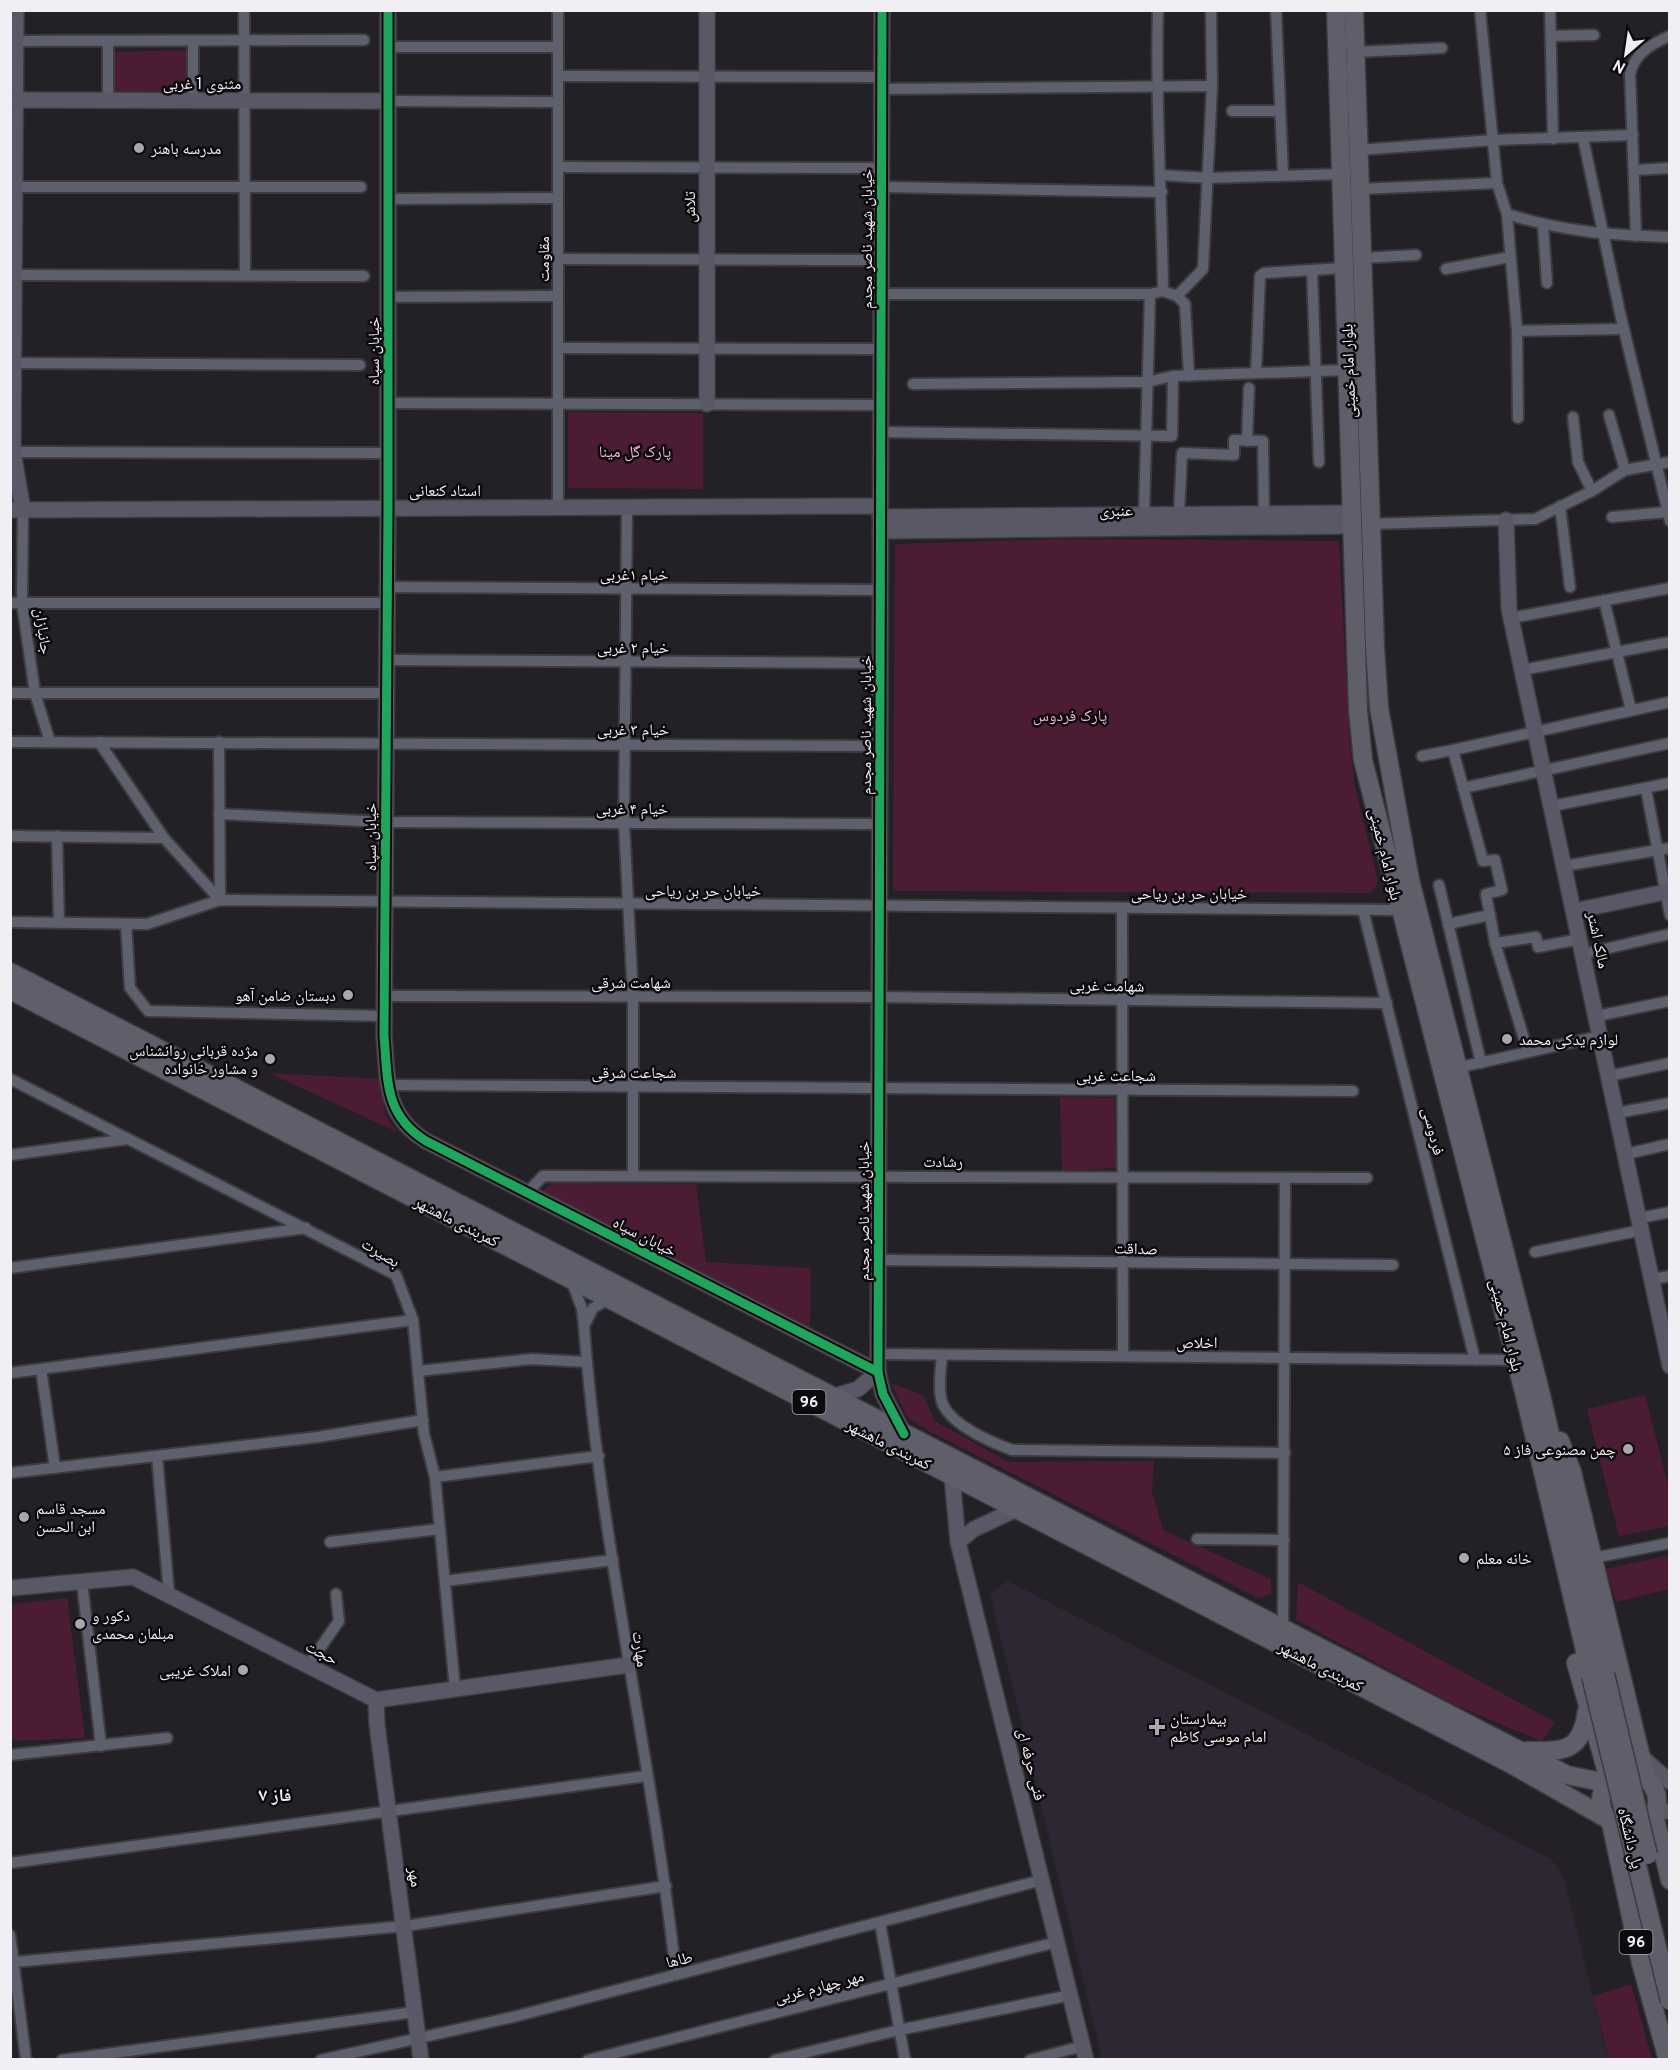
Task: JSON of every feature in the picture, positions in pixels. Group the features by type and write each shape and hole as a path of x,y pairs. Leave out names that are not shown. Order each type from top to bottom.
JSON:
{"main road":[{"name":"بلوار امام خمینی","path":"1336,10 1358,710 1364,760 1515,1360 1533,1395"},
{"name":"بلوار امام خمینی","path":"1354,10 1379,708 1410,880 1598,1675"},
{"path":"1364,760 1377,761 1388,753"},
{"path":"1369,785 1382,778 1393,782"},
{"name":"کمربندی ماهشهر","path":"10,972 1283,1629 1525,1751"},
{"name":"کمربندی ماهشهر","path":"10,990 1017,1509 1570,1797 1609,1820"},
{"path":"1533,1395 1572,1472 1639,1751 1659,1783 1658,1797 1669,1877"},
{"path":"1533,1395 1532,1468 1587,1708 1609,1782"},
{"name":"پل دانشگاه","path":"1598,1675 1670,1944"},
{"name":"پل دانشگاه","path":"1598,1675 1670,2001"},
{"path":"1525,1751 1553,1751 1573,1746 1584,1733 1587,1708"},
{"name":"96","path":"1525,1751 1567,1775 1609,1782"},
{"name":"96","path":"1659,1783 1627,1772 1609,1782 1601,1802 1609,1820 1641,1963 1668,2060"},
{"path":"1570,1797 1576,1792 1578,1776"},
{"name":"96","path":"1609,1820 1632,1829 1646,1824 1660,1813"},
{"path":"1623,1879 1629,1864 1643,1857 1658,1861 1669,1877"}],"street":[{"name":"جانبازان","path":"16,10 13,41 16,100 11,451 17,510 16,603 35,693 50,742"},
{"path":"244,10 245,275"},
{"name":"خیابان سپاه","path":"388,10 388,508 384,1016 388,1085 396,1112 414,1134 878,1372"},
{"name":"مقاومت","path":"558,10 558,508"},
{"name":"تلاش","path":"706,10 707,404"},
{"name":"خیابان شهید ناصر مجدم","path":"882,10 878,1372 883,1394 904,1434"},
{"path":"1158,10 1155,86 1162,192 1163,291"},
{"path":"1178,296 1203,269 1212,86 1211,10"},
{"path":"1276,10 1283,174"},
{"path":"1480,10 1497,183 1507,214 1516,331 1518,418"},
{"path":"1550,10 1553,139"},
{"path":"1551,36 1594,35"},
{"path":"1636,236 1630,74 1634,60 1652,43 1670,36"},
{"path":"13,41 364,40"},
{"path":"108,41 108,100"},
{"path":"193,41 193,101"},
{"path":"388,47 558,47"},
{"path":"1355,52 1442,48"},
{"path":"558,75 707,76 882,83 1212,86"},
{"name":"مثنوی 1 غربی","path":"16,100 388,102"},
{"path":"388,102 558,102"},
{"path":"1232,111 1280,111"},
{"path":"1359,150 1494,140 1633,135"},
{"path":"1584,138 1624,329 1668,516 1612,517"},
{"path":"558,167 881,168"},
{"path":"1634,170 1670,168"},
{"path":"1160,175 1209,178 1341,174"},
{"path":"1360,189 1497,183"},
{"path":"13,187 361,188"},
{"path":"882,187 1162,192"},
{"path":"388,199 558,198"},
{"path":"1507,214 1543,225 1604,236 1670,237"},
{"path":"1543,225 1547,283"},
{"path":"1362,258 1416,255"},
{"path":"1446,269 1510,256"},
{"path":"558,259 881,260"},
{"path":"1256,373 1260,276 1264,273 1344,268"},
{"path":"1312,270 1319,462"},
{"path":"15,275 364,276"},
{"path":"881,294 1150,294 1163,291 1178,296 1185,307 1189,376"},
{"path":"1144,514 1150,294"},
{"path":"388,297 558,296"},
{"path":"1516,331 1624,329"},
{"path":"558,348 881,349"},
{"path":"13,363 360,365"},
{"path":"913,384 1148,382 1173,376 1347,370"},
{"path":"881,432 1172,436 1173,376"},
{"path":"1247,441 1249,388"},
{"path":"388,403 881,405"},
{"path":"1609,415 1625,470"},
{"path":"1573,417 1578,462 1592,491"},
{"path":"1179,514 1182,453 1234,455 1234,440 1263,441 1264,513"},
{"path":"11,451 388,453"},
{"path":"1371,525 1535,519 1592,491 1625,470 1670,462"},
{"path":"1560,506 1570,587"},
{"path":"627,507 624,823 633,997 633,1176"},
{"name":"استاد کنعانی","path":"17,510 627,507 880,518"},
{"name":"عنبری","path":"880,518 1264,513 1352,519"},
{"name":"عنبری","path":"880,518 1352,519"},
{"name":"مالک اشتر","path":"1506,520 1511,618 1653,1279 1666,1319 1669,1362"},
{"path":"1511,618 1670,588"},
{"name":"خیام ۱غربی","path":"16,603 626,589 880,590"},
{"path":"1604,600 1631,710"},
{"path":"1522,670 1670,642"},
{"name":"خیام ۲ غربی","path":"387,660 880,663"},
{"path":"10,693 386,693"},
{"path":"1422,756 1670,702"},
{"name":"خیام ۳ غربی","path":"10,742 880,746"},
{"path":"99,742 164,838 220,900"},
{"path":"219,742 220,900"},
{"path":"1463,789 1670,743"},
{"path":"1453,750 1483,861 1495,860 1502,890 1486,894 1495,943 1528,1052"},
{"path":"1552,807 1670,783"},
{"path":"1646,789 1670,915"},
{"name":"خیام ۴ غربی","path":"219,814 385,822 879,824"},
{"path":"10,836 164,838"},
{"path":"57,837 59,923"},
{"path":"1564,866 1670,848"},
{"path":"1439,885 1481,1063"},
{"path":"1574,911 1667,892"},
{"name":"خیابان حر بن ریاحی","path":"10,922 147,924 220,900 1400,910"},
{"path":"1122,908 1123,1356"},
{"name":"فردوسی","path":"1363,910 1475,1360"},
{"path":"1448,924 1490,915"},
{"path":"126,924 130,988 148,1011 384,1016"},
{"path":"1495,943 1536,937 1538,947 1582,946 1670,934"},
{"name":"شهامت شرقی","path":"384,996 879,997"},
{"name":"شهامت غربی","path":"879,997 1387,1003"},
{"path":"1597,1016 1670,1001"},
{"path":"1456,1068 1601,1036"},
{"path":"1609,1076 1670,1063"},
{"name":"بصیرت","path":"10,1079 396,1275 413,1320 423,1420 435,1478 455,1689"},
{"name":"شجاعت شرقی","path":"388,1085 879,1089"},
{"name":"شجاعت غربی","path":"879,1089 1353,1091"},
{"path":"1617,1113 1670,1102"},
{"path":"10,1155 128,1139"},
{"path":"1626,1154 1670,1144"},
{"name":"رشادت","path":"527,1193 543,1176 1367,1178"},
{"path":"1283,1629 1285,1178"},
{"path":"1535,1252 1641,1224 1670,1212"},
{"path":"10,1268 306,1228"},
{"name":"صداقت","path":"878,1260 1393,1265"},
{"path":"1653,1279 1670,1276"},
{"name":"مهارت","path":"571,1279 582,1309 598,1456 628,1665 666,1886 676,1975"},
{"path":"584,1326 593,1308 609,1299"},
{"path":"10,1373 413,1320"},
{"name":"اخلاص","path":"878,1354 1515,1360"},
{"path":"942,1354 941,1399 950,1415 986,1438 1012,1450 1285,1453"},
{"path":"418,1371 532,1359 586,1362"},
{"path":"41,1369 55,1468"},
{"path":"832,1396 858,1389 878,1372"},
{"path":"10,1473 318,1437 423,1420"},
{"path":"157,1456 169,1594"},
{"path":"435,1478 598,1456"},
{"name":"فنی حرفه ای","path":"952,1476 958,1542 1085,2053"},
{"path":"958,1542 974,1528 1017,1509"},
{"path":"330,1542 440,1528"},
{"path":"1197,1539 1284,1540"},
{"path":"1593,1558 1670,1543"},
{"path":"445,1581 613,1560"},
{"name":"حجت","path":"10,1588 133,1577 376,1700"},
{"path":"82,1582 102,1746"},
{"path":"308,1665 339,1621 336,1594"},
{"path":"376,1700 628,1665"},
{"name":"مهر","path":"376,1700 377,1725 421,2060"},
{"path":"10,1755 167,1738"},
{"path":"1600,1752 1609,1761 1622,1763 1639,1751"},
{"path":"10,1863 389,1813 646,1776"},
{"name":"طاها","path":"321,2060 513,2017 1042,1880"},
{"path":"15,1962 405,1926 666,1886"},
{"path":"880,1923 905,2060"},
{"path":"10,1935 15,1962 16,2018 26,2060"},
{"name":"مهر چهارم غربی","path":"588,2060 1057,1942"},
{"path":"775,2060 899,2030 1071,1995"},
{"path":"62,2060 415,2012"},
{"path":"1030,2060 1085,2053"}],"shaded area":[{"name":"بیمارستان امام موسی کاظم","path":"1007,1581 1551,1859 1564,1877 1608,2059 1102,2059 990,1594"}],"green space":[{"path":"190,50 190,96 112,96 112,52"},
{"name":"پارک گل مینا","path":"568,412 703,413 703,489 568,488"},
{"name":"پارک فردوس","path":"1063,539 1339,541 1349,734 1355,787 1377,877 1375,889 1368,893 893,891 895,544"},
{"path":"269,1073 382,1079 385,1115 397,1132"},
{"path":"1060,1097 1114,1098 1116,1168 1062,1171"},
{"path":"551,1183 696,1184 706,1262 811,1268 810,1329 540,1193"},
{"path":"891,1383 923,1395 935,1421 1009,1462 1154,1461 1152,1492 1163,1530 1271,1579 1271,1594 1258,1598 927,1430 907,1417"},
{"name":"چمن مصنوعی فاز ۵","path":"1645,1395 1669,1489 1669,1526 1619,1536 1587,1409"},
{"path":"1669,1555 1669,1589 1616,1602 1606,1569"},
{"path":"1298,1582 1555,1722 1542,1741 1455,1705 1296,1620"},
{"path":"67,1598 85,1738 11,1741 11,1604"},
{"path":"1631,1984 1652,2059 1609,2059 1593,1996"}],"cycle path":[{"path":"388,10 388,508 384,1036 388,1082 395,1108 412,1131 426,1141 878,1372"},
{"path":"882,10 878,1372 883,1394 904,1434"}],"place":[{"name":"مدرسه باهنر","path":"139,148"},
{"name":"دبستان ضامن آهو","path":"348,995"},
{"name":"لوازم یدکی محمد","path":"1507,1039"},
{"name":"مژده قربانی روانشناس و مشاور خانواده","path":"270,1059"},
{"name":"چمن مصنوعی فاز ۵","path":"1628,1449"},
{"name":"مسجد قاسم ابن الحسن","path":"24,1517"},
{"name":"خانه معلم","path":"1464,1558"},
{"name":"دکور و مبلمان محمدی","path":"80,1624"},
{"name":"املاک غریبی","path":"243,1670"},
{"name":"بیمارستان امام موسی کاظم","path":"1157,1727"}],"district":[{"name":"فاز ۷","path":"275,1795"}]}
